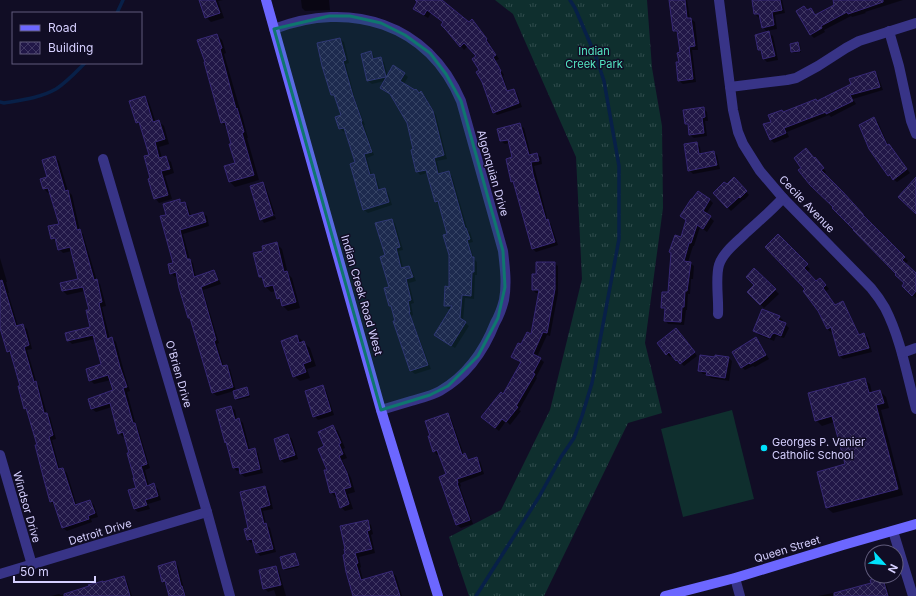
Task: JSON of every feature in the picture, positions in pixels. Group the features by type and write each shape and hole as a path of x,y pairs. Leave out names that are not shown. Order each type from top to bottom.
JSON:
{"street":[{"name":"Indian Creek Road West","path":"266,0 381,410 438,596"},
{"name":"Cecile Avenue","path":"719,0 733,110 738,132 743,144 760,171 783,198 872,288 886,309 902,352 916,409"},
{"name":"Algonquian Drive","path":"274,29 287,23 312,17 339,15 362,18 377,22 405,35 430,53 455,87 461,101 503,251 505,268 504,302 484,348 456,380 430,396 381,410"},
{"path":"730,87 796,78 859,41 916,23"},
{"path":"890,32 899,66 910,121 916,134"},
{"name":"O'Brien Drive","path":"103,159 207,512 230,596"},
{"path":"718,314 717,273 721,259 783,198"},
{"path":"902,352 916,348"},
{"name":"Windsor Drive","path":"0,455 32,565"},
{"name":"Detroit Drive","path":"0,574 207,512"},
{"name":"Queen Street","path":"665,596 735,578 916,524"},
{"path":"893,531 913,596"},
{"path":"735,578 740,596"}],"highlighted area":[{"path":"329,16 350,16 381,23 405,35 430,53 446,74 461,101 503,251 505,287 498,318 478,356 448,386 430,395 381,410 274,29"}],"green space":[{"name":"Indian Creek Park","path":"495,0 647,0 652,68 662,126 663,208 645,343 662,413 628,423 544,596 469,596 449,537 501,510 550,410 582,279 576,157 513,14"},
{"path":"732,410 754,499 683,517 661,429"}],"building":[{"path":"199,0 215,0 220,13 205,18"},
{"path":"415,0 442,0 469,22 472,19 487,39 486,40 496,55 493,57 501,71 500,72 507,91 514,89 519,103 493,113 482,82 476,72 479,70 472,59 476,56 464,43 460,47 441,25 443,22 427,10 424,15 413,9 417,2"},
{"path":"669,0 685,0 687,18 691,18 695,46 689,47 693,79 678,81 676,62 679,62 677,53 680,52 677,31 673,31"},
{"path":"752,0 780,0 782,10 772,12 774,25 762,28 759,14 754,14"},
{"path":"833,0 883,0 883,2 848,14 847,12 821,26 822,28 810,35 796,11 804,6 807,10 811,8 815,15 834,5"},
{"path":"769,31 775,56 763,59 761,50 758,50 755,35"},
{"path":"217,34 222,48 220,49 236,109 237,108 244,132 242,133 254,175 229,182 224,166 235,163 229,144 231,144 225,122 221,123 205,62 197,40"},
{"path":"340,38 346,60 343,61 362,121 361,122 372,152 364,154 370,175 374,174 378,190 385,188 389,202 363,210 350,164 355,162 344,128 339,129 335,117 341,115 334,95 331,95 317,43"},
{"path":"798,42 800,51 791,52 790,44"},
{"path":"371,51 373,59 381,57 386,77 367,81 361,54"},
{"path":"393,65 405,73 400,81 415,90 416,89 419,93 421,91 433,111 444,155 434,158 438,174 449,171 465,228 470,239 467,240 472,257 474,257 471,296 462,295 460,318 466,322 451,346 434,335 452,306 444,306 445,286 449,287 449,255 443,235 447,234 438,201 435,202 426,170 416,172 411,150 413,149 407,123 390,94 380,88"},
{"path":"875,71 880,87 850,95 853,101 826,114 826,112 784,128 786,133 770,140 763,124 771,122 768,115 782,110 783,112 816,99 817,101 851,84 849,79"},
{"path":"145,96 153,122 159,120 165,139 155,142 159,158 166,156 170,169 161,171 168,195 154,199 148,179 150,178 144,156 149,155 139,122 136,123 129,101"},
{"path":"704,107 705,117 702,118 704,133 689,135 688,124 685,124 683,110"},
{"path":"874,117 887,145 889,144 907,169 893,180 890,175 888,176 869,149 859,125"},
{"path":"520,123 529,155 537,153 539,161 531,162 533,174 546,220 548,219 555,242 532,249 513,181 511,182 506,159 512,157 508,140 500,141 497,129"},
{"path":"697,142 699,154 714,151 717,165 688,171 684,144"},
{"path":"806,148 824,168 821,170 905,257 902,260 916,273 916,291 912,296 902,286 904,283 895,275 896,274 832,208 833,207 810,185 798,170 801,168 794,158"},
{"path":"55,156 65,191 68,190 77,230 80,229 94,280 97,279 102,302 99,303 107,339 112,337 127,387 123,388 147,464 141,466 147,486 154,483 158,496 145,500 147,505 134,509 128,490 136,488 123,432 118,434 110,403 91,409 88,399 113,390 108,375 89,381 86,369 101,364 93,335 67,341 65,333 90,327 86,310 89,310 83,287 62,291 60,283 78,279 70,247 58,250 55,238 51,239 48,226 59,224 48,188 43,189 40,179 47,177 42,160"},
{"path":"734,177 747,191 727,208 713,193 724,182 727,184"},
{"path":"916,177 916,214 898,197"},
{"path":"263,182 273,215 260,220 250,186"},
{"path":"698,191 710,199 703,211 711,216 703,229 697,225 691,243 689,243 684,261 691,262 687,291 685,291 684,307 682,307 681,322 664,321 665,308 661,308 662,292 668,292 671,253 669,252 675,235 681,237 686,220 680,216"},
{"path":"180,199 180,203 185,202 189,216 203,212 206,222 180,230 187,259 190,259 194,277 214,270 218,280 201,287 216,340 214,341 222,366 227,365 233,387 212,393 190,318 188,318 179,288 176,272 170,274 168,264 173,263 160,216 166,215 163,204"},
{"path":"392,219 400,247 396,248 401,268 409,266 413,277 406,279 411,300 408,301 409,312 428,365 410,371 393,321 395,321 391,306 389,306 384,288 389,287 380,257 385,255 375,223"},
{"path":"778,234 808,264 804,268 816,281 820,278 826,285 823,288 835,305 843,301 859,335 864,333 869,348 839,356 831,327 827,329 818,311 803,291 805,289 765,247"},
{"path":"277,242 284,272 287,271 296,302 282,306 280,298 277,299 273,285 265,287 262,277 259,277 253,253 263,251 262,246"},
{"path":"536,262 555,262 555,289 547,333 543,332 533,354 541,358 533,373 535,374 516,406 518,407 506,422 502,419 495,428 481,417 501,392 503,394 521,362 511,357 518,343 521,344 527,332 531,334 539,290 532,290 532,274 536,274"},
{"path":"754,268 776,289 760,305 747,292 754,285 746,277"},
{"path":"2,280 16,326 23,324 29,345 24,347 34,382 36,381 44,413 47,413 53,435 49,437 58,469 63,468 75,505 90,500 95,513 88,516 89,519 62,528 53,501 50,502 35,445 37,445 26,408 24,409 18,386 20,386 10,351 7,352 0,328 0,281"},
{"path":"762,309 780,316 778,320 786,323 781,336 774,333 770,338 753,331"},
{"path":"676,328 695,352 680,364 669,352 666,355 657,343"},
{"path":"297,335 299,343 304,341 311,361 303,364 306,372 293,377 281,341"},
{"path":"756,337 766,355 741,368 732,352"},
{"path":"700,355 729,357 725,378 706,375 707,372 698,371"},
{"path":"865,378 869,393 880,390 884,403 876,405 898,489 826,508 817,472 845,464 832,416 815,421 808,393"},
{"path":"323,385 331,411 313,417 305,391"},
{"path":"247,387 249,395 235,399 233,391"},
{"path":"231,406 235,420 239,418 248,450 255,448 260,469 240,474 239,467 233,468 216,410"},
{"path":"448,413 462,455 465,453 468,460 477,457 481,471 457,479 457,483 470,520 456,525 439,477 446,474 437,450 433,452 425,421"},
{"path":"333,425 341,443 339,444 343,454 339,456 347,473 351,487 344,489 349,504 340,508 335,492 330,493 324,470 327,470 318,449 324,446 318,432"},
{"path":"288,434 295,455 280,460 274,439"},
{"path":"265,486 270,505 260,508 273,549 256,553 252,539 247,540 244,529 248,528 240,492"},
{"path":"368,520 370,530 367,531 372,549 355,553 358,563 356,564 361,580 392,571 400,596 353,596 346,572 343,555 345,554 345,549 340,526"},
{"path":"295,553 299,565 283,569 280,557"},
{"path":"175,561 185,596 169,596 165,581 162,582 158,566"},
{"path":"276,566 281,585 263,589 259,570"},
{"path":"124,576 130,596 64,596 64,594 89,586 88,585"},
{"path":"867,584 884,584 888,596 834,596 834,593"}],"waterway":[{"path":"117,12 123,0"},
{"path":"476,596 539,497 561,457 574,438 592,383 619,239 619,166 604,81 596,57 575,8 570,0"},
{"path":"0,102 4,103 24,100 50,92 64,83 84,64"}],"place":[{"name":"Georges P. Vanier Catholic School","path":"764,448"}]}
